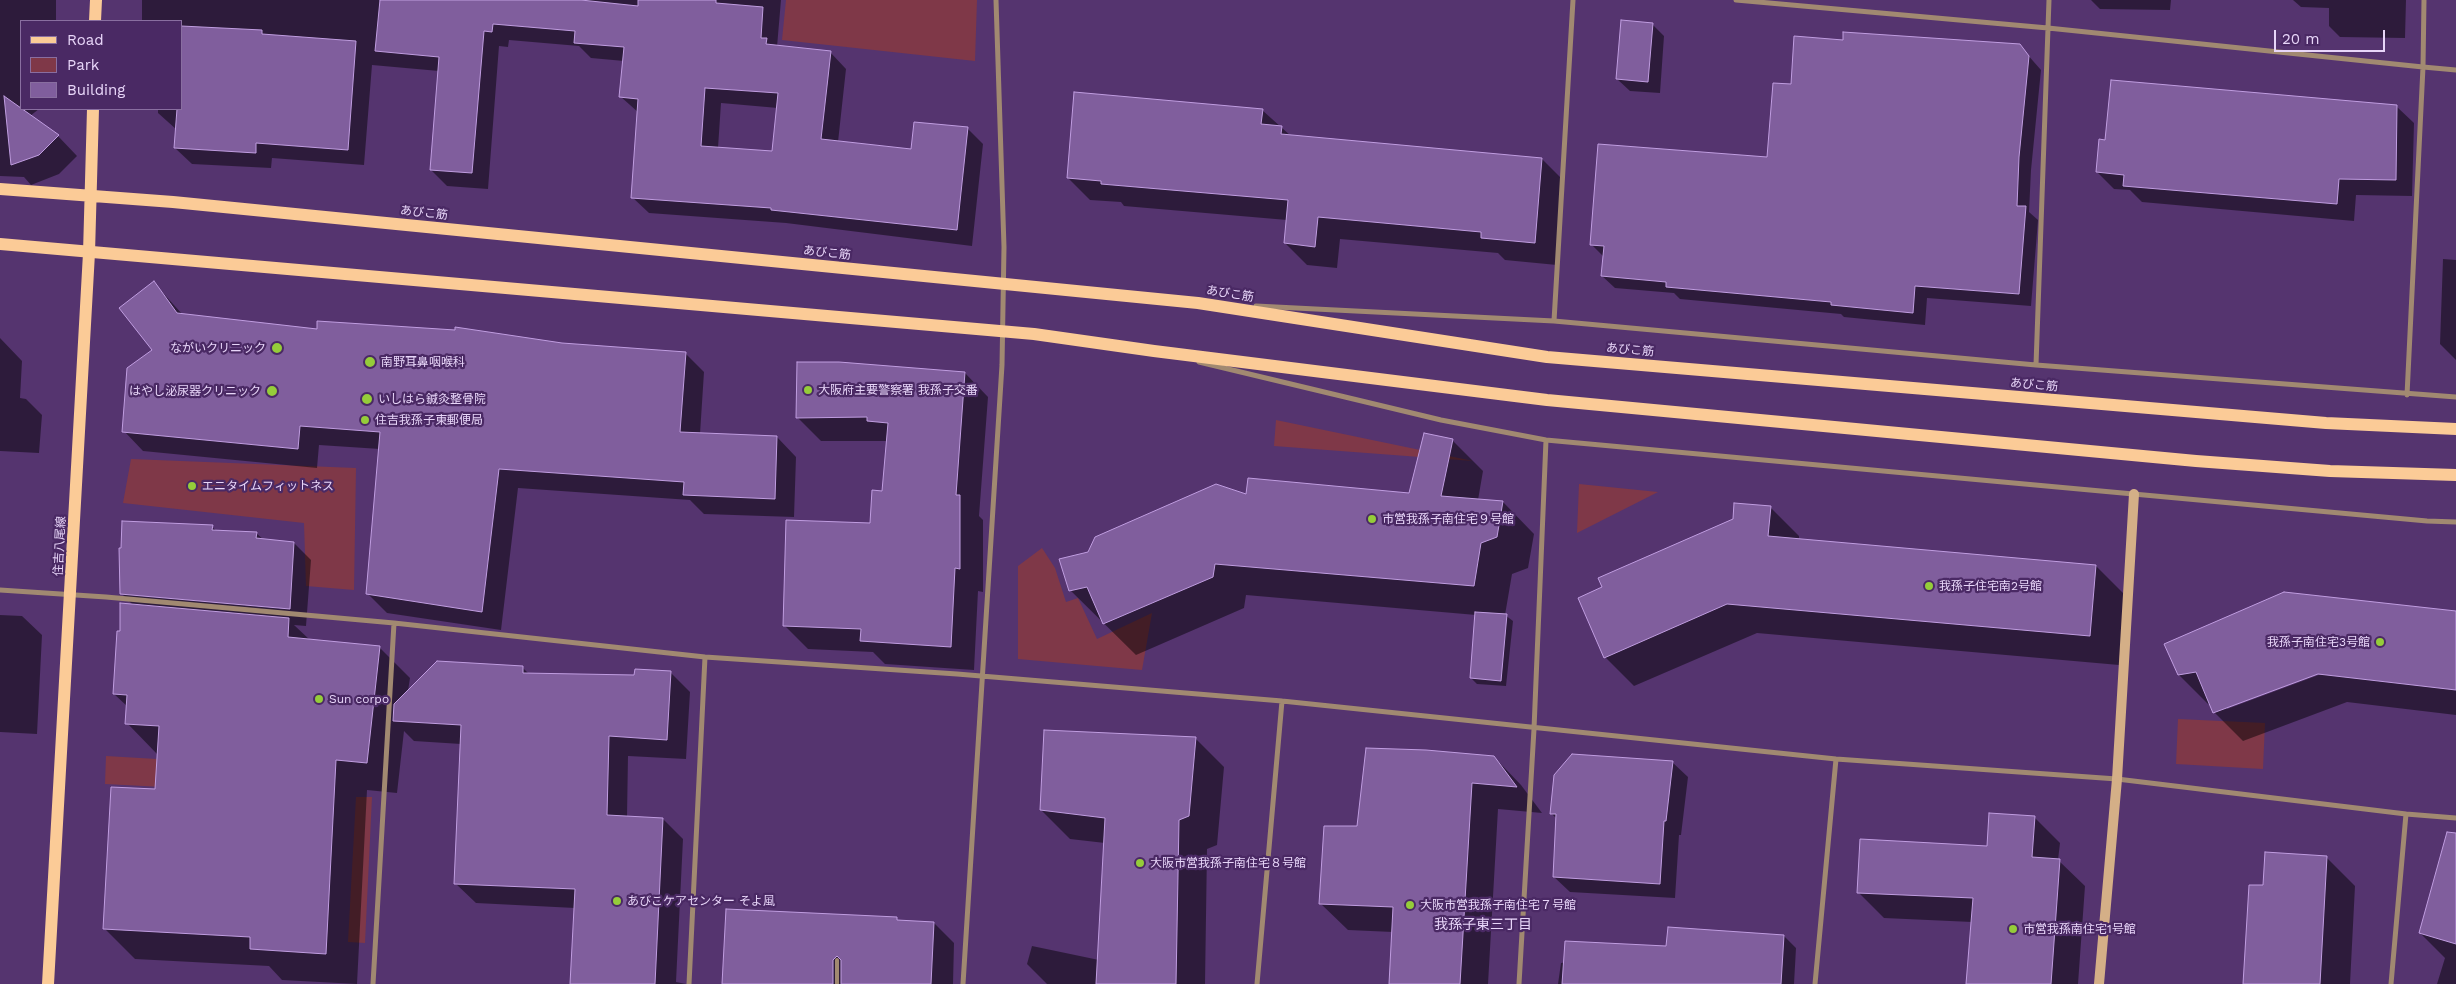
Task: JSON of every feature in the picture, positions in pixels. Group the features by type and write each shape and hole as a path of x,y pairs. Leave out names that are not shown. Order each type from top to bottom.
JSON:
{"main road":[{"path":"95,20 96,0"},
{"name":"住吉八尾線","path":"48,984 89,252 93,110"},
{"name":"あびこ筋","path":"0,189 91,196 1198,303 1547,357 2326,423 2456,429"},
{"path":"0,244 1003,331 1547,400 2196,461 2330,471 2456,475"}],"street":[{"path":"964,984 1003,331 1004,284 996,0"},
{"path":"1554,321 1573,0"},
{"path":"1736,0 2048,28 2456,70"},
{"path":"2036,365 2049,0"},
{"path":"2407,395 2423,67 2424,0"},
{"path":"1198,303 1554,321 2036,365 2407,395 2456,397"},
{"path":"1154,351 1441,420 1546,440 2427,521 2456,522"},
{"path":"1519,984 1534,729 1546,440"},
{"path":"2099,984 2117,779 2134,494"},
{"path":"0,590 394,623 705,657 981,676 1282,701 1534,729 1836,759 2117,779 2406,814 2456,818"},
{"path":"373,984 394,623"},
{"path":"689,984 705,657"},
{"path":"1257,984 1282,701"},
{"path":"1815,984 1836,759"},
{"path":"2391,984 2406,814"}],"lane":[{"path":"837,960 837,984"}],"green space":[{"path":"786,0 977,0 975,61 782,40"},
{"path":"1276,420 1473,461 1274,446"},
{"path":"131,459 356,468 354,590 306,586 304,523 123,503"},
{"path":"1579,484 1658,492 1577,533"},
{"path":"1042,548 1055,568 1066,602 1078,598 1097,639 1152,613 1142,670 1018,659 1018,566"},
{"path":"2178,719 2265,723 2263,769 2176,764"},
{"path":"106,756 242,764 240,791 105,784"},
{"path":"356,797 372,797 365,943 348,942"}],"building":[{"path":"380,0 581,0 638,6 638,0 716,0 716,3 763,7 761,38 767,38 766,44 831,51 821,139 911,149 914,122 968,127 957,230 771,210 771,208 631,198 638,99 619,97 624,47 574,43 575,31 493,24 492,32 484,31 472,173 430,170 439,57 375,51","holes":["705,88 778,93 772,151 701,146"]},
{"path":"1621,20 1653,23 1648,82 1616,79"},
{"path":"182,26 262,30 262,34 356,41 348,150 256,143 256,153 174,148 177,110 182,110"},
{"path":"1843,32 2020,44 2029,56 2019,157 2017,206 2026,206 2019,294 1915,286 1913,313 1831,305 1831,302 1666,287 1666,282 1601,276 1604,246 1590,245 1598,144 1767,157 1773,83 1791,84 1794,36 1843,40"},
{"path":"2111,80 2397,105 2396,180 2339,179 2337,204 2123,186 2124,175 2096,172 2099,139 2105,140"},
{"path":"1074,92 1263,109 1261,124 1282,126 1281,134 1542,158 1535,243 1481,238 1481,232 1318,217 1315,247 1284,243 1288,200 1101,184 1101,181 1067,178"},
{"path":"4,96 20,107 20,110 24,110 59,135 39,155 11,165"},
{"path":"154,281 177,313 317,329 317,321 455,330 455,327 562,343 686,352 680,432 777,436 775,499 683,495 684,482 499,469 482,612 366,594 380,432 300,426 298,449 122,432 127,368 152,350 119,308"},
{"path":"797,362 839,362 965,372 956,495 960,495 960,569 955,568 951,647 860,641 861,629 783,626 786,520 870,523 872,490 882,491 888,423 867,421 867,417 796,418"},
{"path":"1424,433 1453,439 1441,496 1503,501 1497,537 1481,543 1474,586 1215,564 1213,577 1103,624 1087,587 1069,591 1059,559 1088,552 1095,537 1216,484 1246,494 1248,478 1409,493"},
{"name":"我孫子住宅南2号館","path":"1734,503 1771,506 1768,536 2096,565 2090,636 1727,604 1604,658 1578,598 1602,587 1598,578 1733,519"},
{"path":"122,521 213,525 212,530 257,532 256,538 294,542 290,609 120,594 119,548 121,548"},
{"path":"2284,592 2456,611 2456,690 2318,674 2213,713 2196,672 2178,675 2164,644"},
{"path":"120,603 289,618 288,637 380,646 367,763 336,760 326,954 250,949 250,937 103,929 111,787 155,789 159,726 125,724 127,695 113,694 117,631 120,631"},
{"path":"1475,612 1507,614 1501,681 1470,678"},
{"path":"437,661 523,666 523,673 634,675 635,669 671,671 667,740 609,736 607,815 663,818 655,984 570,984 575,889 454,884 461,725 393,721 394,704"},
{"name":"大阪市営我孫子南住宅８号館","path":"1044,730 1196,737 1189,816 1179,820 1176,984 1096,984 1105,818 1040,810"},
{"name":"大阪市営我孫子南住宅７号館","path":"1366,748 1426,750 1494,756 1517,787 1472,783 1460,984 1389,984 1393,907 1319,904 1324,826 1357,826"},
{"path":"1572,754 1673,761 1666,821 1664,821 1660,884 1553,877 1556,814 1550,814 1554,775"},
{"name":"市営我孫南住宅1号館","path":"1989,813 2035,816 2032,857 2060,859 2051,984 1966,984 1973,898 1857,893 1860,839 1987,846"},
{"path":"2447,832 2456,833 2456,944 2419,933"},
{"path":"2265,852 2327,856 2320,984 2243,984 2249,885 2263,885"},
{"path":"726,909 897,917 897,920 934,922 931,984 841,984 841,960 837,956 833,960 833,984 722,984"},
{"path":"1668,927 1784,935 1781,984 1562,984 1565,941 1666,946"}],"place":[{"name":"ながいクリニック","path":"277,348"},
{"name":"南野耳鼻咽喉科","path":"370,362"},
{"name":"大阪府主要警察署 我孫子交番","path":"808,390"},
{"name":"はやし泌尿器クリニック","path":"272,391"},
{"name":"いしはら鍼灸整骨院","path":"367,399"},
{"name":"住吉我孫子東郵便局","path":"365,420"},
{"name":"エニタイムフィットネス","path":"192,486"},
{"name":"市営我孫子南住宅９号館","path":"1372,519"},
{"name":"我孫子住宅南2号館","path":"1929,586"},
{"name":"我孫子南住宅3号館","path":"2380,642"},
{"name":"Sun corpo","path":"319,699"},
{"name":"大阪市営我孫子南住宅８号館","path":"1140,863"},
{"name":"あびこケアセンター そよ風","path":"617,901"},
{"name":"大阪市営我孫子南住宅７号館","path":"1410,905"},
{"name":"市営我孫南住宅1号館","path":"2013,929"}],"district":[{"name":"我孫子東三丁目","path":"1483,925"}]}
